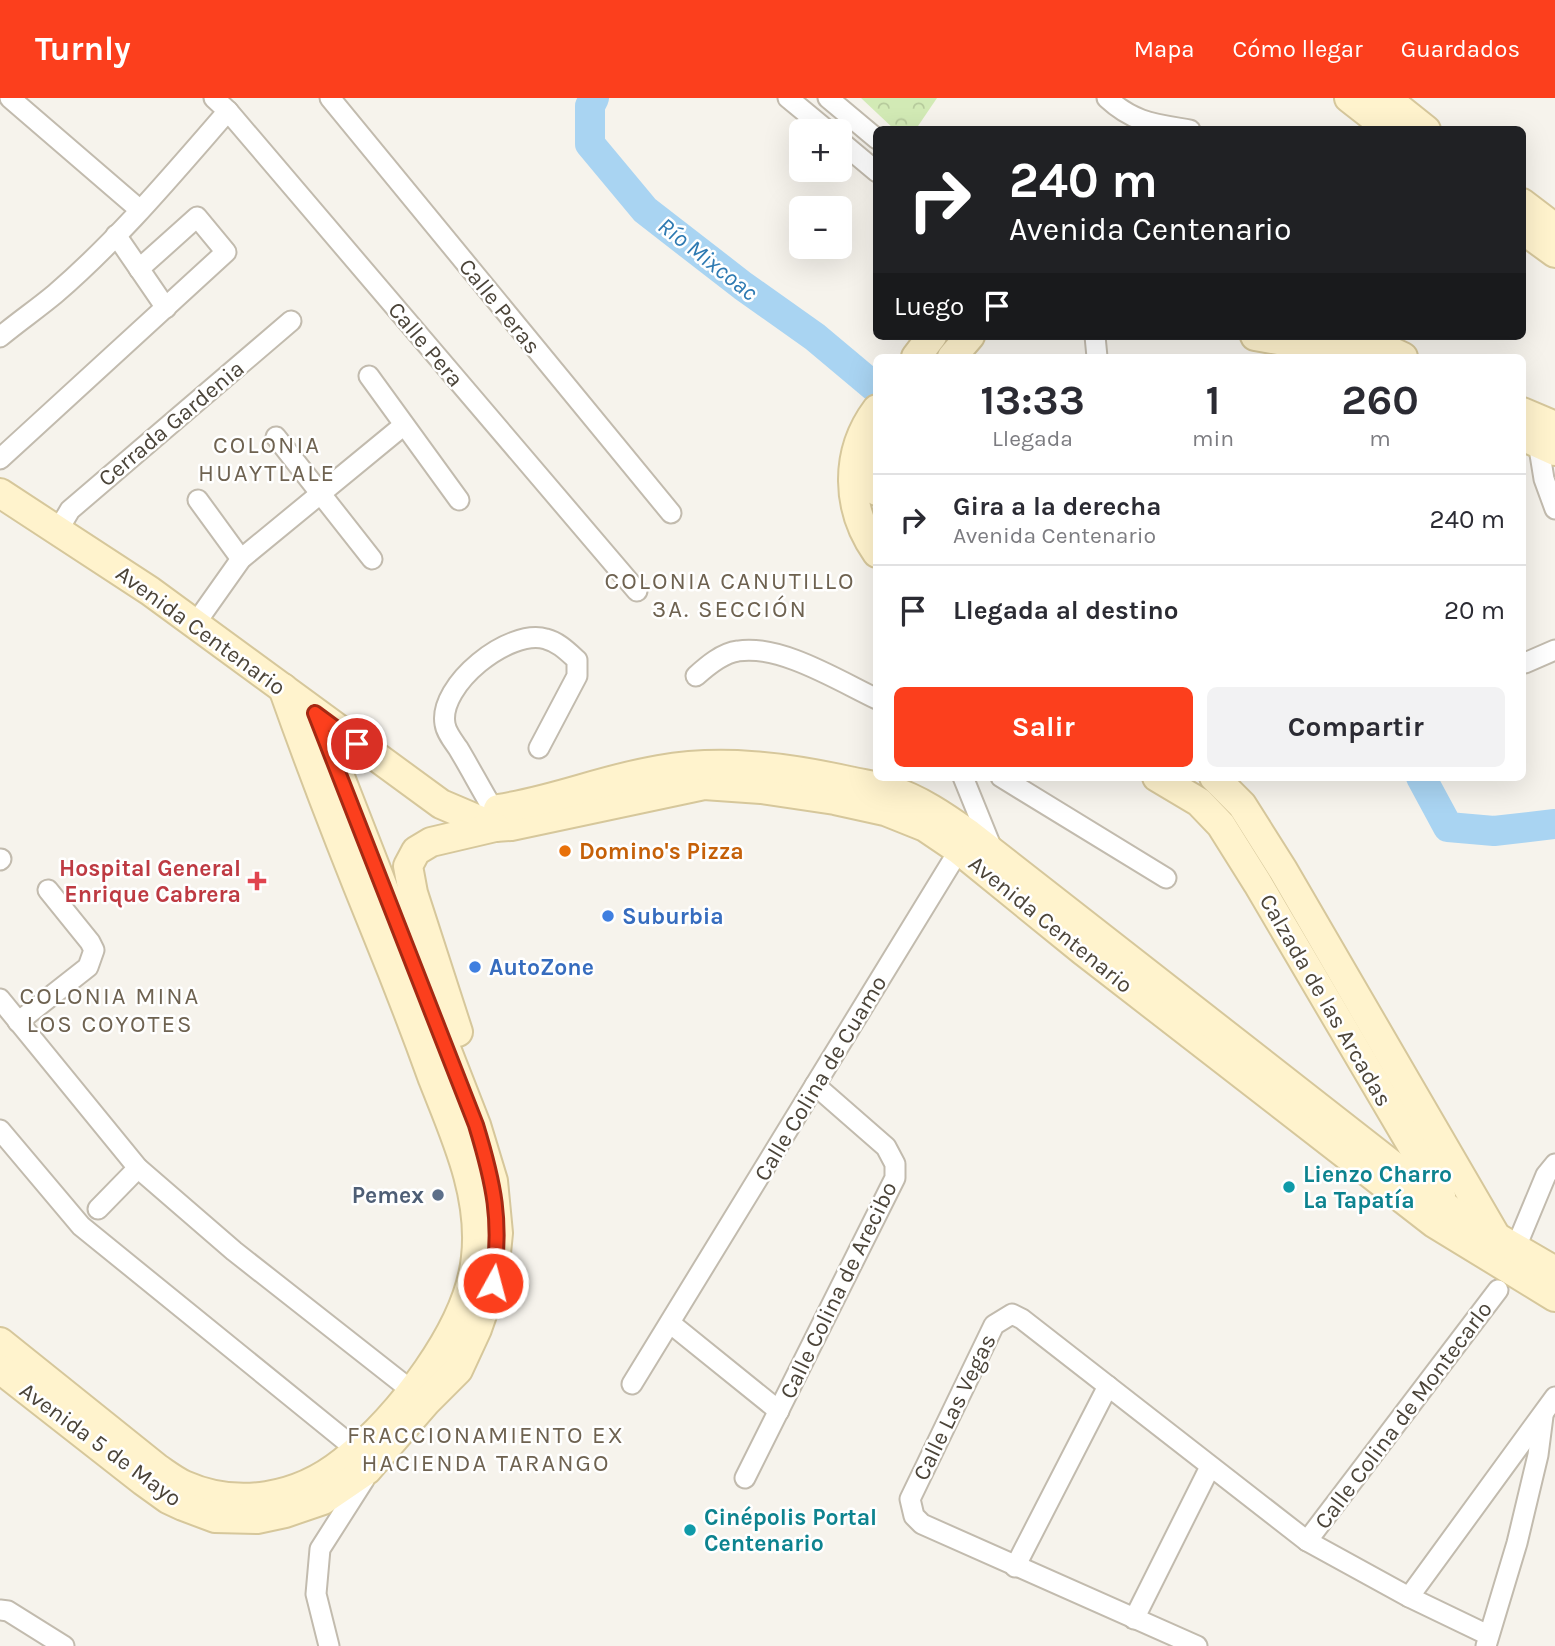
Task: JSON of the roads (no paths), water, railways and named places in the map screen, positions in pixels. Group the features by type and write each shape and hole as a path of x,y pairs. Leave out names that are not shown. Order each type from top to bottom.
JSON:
{"main road":[{"path":"1349,98 1385,126"},
{"path":"1386,98 1421,126"},
{"path":"1526,206 1555,228"},
{"path":"1526,232 1555,253"},
{"path":"918,354 929,340"},
{"path":"956,354 968,340"},
{"path":"1278,340 1312,346 1335,354"},
{"path":"1359,340 1396,354"},
{"path":"873,415 856,447 852,474 854,505 866,538 873,548"},
{"name":"Avenida Centenario","path":"0,493 195,624 441,804 486,817 656,770 698,764 763,766 819,775 891,790 933,809 1001,884 1082,950 1412,1206 1496,1256 1555,1297"},
{"name":"Avenida 5 de Mayo","path":"283,688 330,818 402,995 467,1170 487,1256"},
{"name":"Avenida 5 de Mayo","path":"0,1369 40,1387 183,1485 208,1493 245,1498 273,1496 309,1484 327,1473 362,1460 419,1396 463,1311 498,1233 495,1196 476,1125 315,713"},
{"name":"Calzada de las Arcadas","path":"1164,781 1199,802 1221,825 1450,1210"},
{"name":"Calzada de las Arcadas","path":"1218,781 1242,805 1283,870 1496,1256"},
{"path":"476,1125 468,1072 413,893 408,866 416,851 486,817"},
{"name":"Avenida Centenario","path":"964,842 994,853 1450,1210 1496,1256 1555,1270"},
{"path":"1258,884 1283,870"},
{"name":"Avenida 5 de Mayo","path":"0,1342 40,1387"}],"street":[{"path":"10,98 140,210"},
{"name":"Calle Peras","path":"330,98 671,513"},
{"path":"788,98 813,119"},
{"path":"828,98 873,136"},
{"path":"1107,98 1122,112 1145,123 1164,126"},
{"path":"0,337 56,293 140,210 221,104"},
{"name":"Calle Pera","path":"221,104 637,591"},
{"path":"852,151 873,169"},
{"path":"0,459 226,252 197,217 139,269"},
{"path":"116,235 166,307"},
{"name":"Cerrada Gardenia","path":"58,530 70,510 291,321"},
{"path":"369,376 459,500"},
{"path":"195,624 241,559 404,425"},
{"path":"1539,431 1544,479 1555,509"},
{"path":"276,438 372,559"},
{"path":"198,500 241,559"},
{"path":"486,817 445,727 444,709 455,686 479,662 515,641 543,638 561,646 577,660 577,676 539,748"},
{"path":"696,676 710,663 736,651 761,650 807,667 873,697"},
{"path":"1526,663 1555,650"},
{"path":"965,781 994,853 1001,884"},
{"path":"1008,781 1166,878"},
{"name":"Calle Colina de Cuamo","path":"632,1384 964,842"},
{"path":"18,1021 88,967 94,950 48,890"},
{"path":"0,999 138,1168 234,1251 419,1396"},
{"name":"Calle Colina de Arecibo","path":"745,1478 895,1178 895,1164 886,1147 815,1085"},
{"path":"0,1130 81,1226 362,1460 358,1491 320,1549 316,1594 329,1646"},
{"name":"Calle Colina de Montecarlo","path":"1307,1541 1555,1164"},
{"path":"98,1209 138,1168"},
{"name":"Calle Las Vegas","path":"1197,1646 1015,1567 922,1524 914,1517 910,1499 994,1325 1012,1314 1022,1319 1307,1541 1487,1641 1517,1543 1550,1405"},
{"path":"670,1323 779,1411"},
{"path":"1015,1567 1108,1386"},
{"name":"Calle Las Vegas","path":"1409,1597 1550,1405"},
{"path":"1134,1619 1210,1468"},
{"path":"0,1609 8,1611 64,1646"}],"waterway":[{"name":"Río Mixcoac","path":"594,98 590,106 590,144 645,210 743,286 815,337 873,386"},
{"name":"Río Mixcoac","path":"1423,781 1448,827 1494,831 1555,824"}],"place":[{"name":"Domino's Pizza","path":"565,851"},
{"name":"Hospital General Enrique Cabrera","path":"257,881"},
{"name":"Suburbia","path":"608,916"},
{"name":"AutoZone","path":"475,967"},
{"name":"Lienzo Charro La Tapatía","path":"1289,1187"},
{"name":"Pemex","path":"438,1195"},
{"name":"Cinépolis Portal Centenario","path":"690,1530"}],"district":[{"name":"COLONIA HUAYTLALE","path":"267,459"},
{"name":"COLONIA CANUTILLO 3A. SECCIÓN","path":"730,595"},
{"name":"COLONIA MINA LOS COYOTES","path":"110,1010"},
{"name":"FRACCIONAMIENTO EX HACIENDA TARANGO","path":"486,1449"}]}
